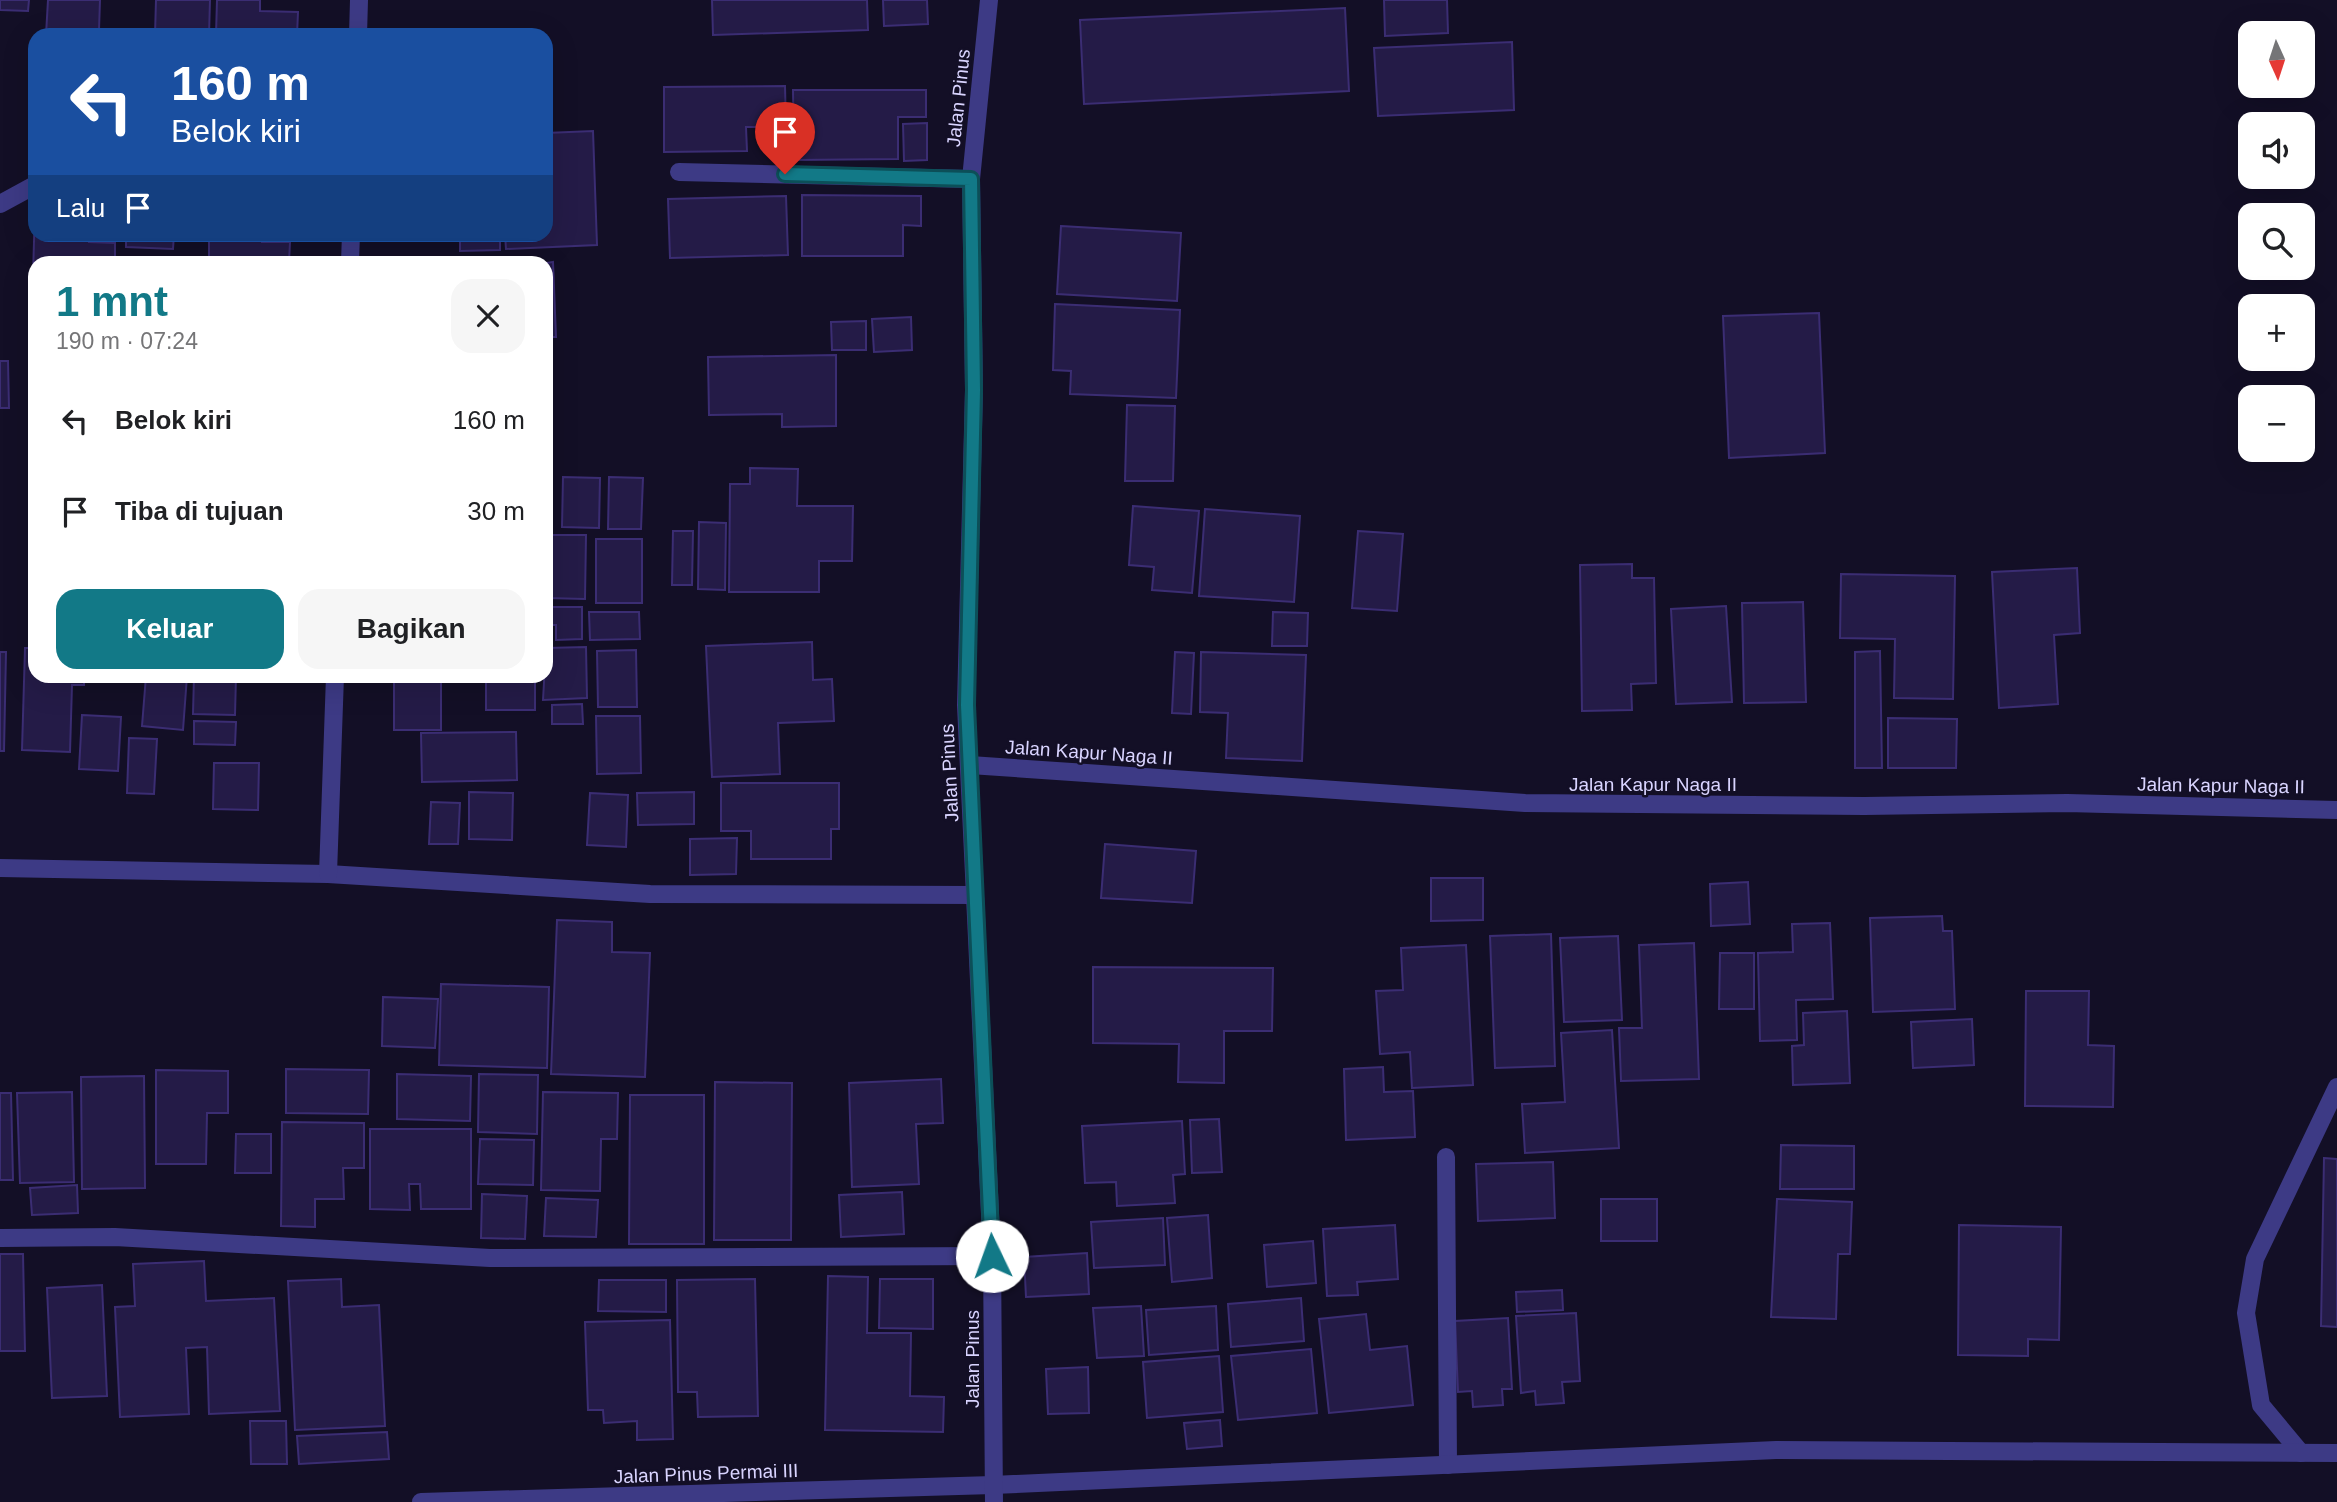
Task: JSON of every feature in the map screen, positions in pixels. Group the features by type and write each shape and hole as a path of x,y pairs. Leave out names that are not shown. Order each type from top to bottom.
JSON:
{"street":[{"path":"358,28 359,0"},
{"name":"Jalan Pinus","path":"989,0 971,179 974,390 967,705 992,1256 994,1494"},
{"path":"679,172 971,179"},
{"path":"0,204 28,189"},
{"path":"328,874 335,683"},
{"name":"Jalan Kapur Naga II","path":"970,765 1525,803 1864,806 2067,803 2337,810"},
{"path":"0,868 328,874 650,894 975,895"},
{"path":"2301,1453 2260,1405 2246,1313 2255,1259 2337,1087"},
{"path":"1446,1157 1448,1465"},
{"path":"0,1238 115,1237 490,1258 992,1256"},
{"name":"Jalan Pinus Permai III","path":"421,1502 994,1494 1448,1465 1776,1450 2337,1453"}],"building":[{"path":"0,0 29,0 28,11 0,10"},
{"path":"48,0 100,0 99,28 46,28"},
{"path":"156,0 210,0 209,28 155,28"},
{"path":"217,0 260,0 260,11 298,12 297,28 216,28"},
{"path":"712,0 867,0 868,30 713,35"},
{"path":"883,0 927,0 928,24 884,26"},
{"path":"1384,0 1447,0 1448,33 1385,36"},
{"path":"1345,8 1349,91 1084,104 1080,20"},
{"path":"1512,42 1514,110 1378,116 1374,48"},
{"path":"785,86 786,127 746,127 747,151 664,152 664,87"},
{"path":"793,90 926,90 926,117 898,117 898,159 794,160"},
{"path":"927,123 927,160 904,161 903,124"},
{"path":"593,131 597,245 506,249 506,242 553,242 553,133"},
{"path":"802,195 921,196 921,226 903,225 903,256 802,256"},
{"path":"786,196 788,255 670,258 668,199"},
{"path":"1061,226 1181,233 1177,301 1057,294"},
{"path":"34,242 115,243 115,256 34,256"},
{"path":"126,242 173,242 173,249 126,247"},
{"path":"209,242 290,242 289,256 209,256"},
{"path":"460,242 500,242 500,250 460,251"},
{"path":"553,262 556,337 553,337"},
{"path":"1055,304 1180,310 1176,398 1070,394 1071,371 1053,370"},
{"path":"1819,313 1825,453 1729,458 1723,316"},
{"path":"911,317 912,350 874,352 872,319"},
{"path":"866,321 866,350 832,350 831,322"},
{"path":"836,355 836,426 782,427 782,414 709,415 708,357"},
{"path":"0,361 8,361 9,408 0,408"},
{"path":"1127,405 1175,406 1173,481 1125,481"},
{"path":"750,468 798,469 797,506 853,506 852,561 819,561 819,592 729,592 730,484 750,484"},
{"path":"563,477 600,478 599,528 562,527"},
{"path":"609,477 643,478 641,529 608,529"},
{"path":"1133,506 1199,511 1192,593 1152,590 1154,567 1129,565"},
{"path":"1205,509 1300,516 1294,602 1199,596"},
{"path":"699,522 726,523 725,590 698,589"},
{"path":"673,531 693,531 692,585 672,585"},
{"path":"1358,531 1403,534 1397,611 1352,608"},
{"path":"553,535 586,535 585,599 553,598"},
{"path":"596,539 642,539 642,603 596,603"},
{"path":"1632,564 1632,578 1654,578 1656,683 1631,684 1632,710 1582,711 1580,565"},
{"path":"2077,568 2080,633 2054,635 2058,704 1999,708 1992,572"},
{"path":"1841,574 1955,576 1953,699 1894,698 1895,639 1840,638"},
{"path":"1803,602 1806,702 1744,703 1742,603"},
{"path":"1726,606 1732,702 1676,704 1671,609"},
{"path":"553,607 582,607 582,639 556,640 556,625 553,625"},
{"path":"589,612 639,612 640,639 590,640"},
{"path":"1273,612 1308,613 1307,646 1272,646"},
{"path":"812,642 813,680 832,679 834,721 778,723 780,774 712,777 706,646"},
{"path":"586,647 587,698 543,700 544,683 553,683 553,648"},
{"path":"25,648 28,648 28,683 84,685 72,685 70,752 22,750"},
{"path":"636,650 637,707 598,707 597,651"},
{"path":"1880,651 1882,768 1855,768 1855,652"},
{"path":"0,652 6,652 4,751 0,751"},
{"path":"1175,652 1194,653 1191,714 1172,713"},
{"path":"1201,652 1306,655 1302,761 1226,758 1228,713 1200,712"},
{"path":"145,683 186,683 183,730 142,726"},
{"path":"194,683 236,683 235,715 193,714"},
{"path":"394,683 441,683 441,730 394,730"},
{"path":"486,683 535,683 535,710 486,710"},
{"path":"582,704 583,724 552,724 552,705"},
{"path":"82,715 121,717 118,771 79,769"},
{"path":"596,716 640,716 641,773 597,774"},
{"path":"1888,718 1957,719 1956,768 1888,768"},
{"path":"194,721 236,722 235,745 194,744"},
{"path":"516,732 517,780 422,782 421,733"},
{"path":"129,738 157,739 154,794 127,793"},
{"path":"214,763 259,763 258,810 213,809"},
{"path":"721,783 839,783 839,829 831,829 831,859 751,859 751,831 721,831"},
{"path":"469,792 513,793 512,840 469,839"},
{"path":"694,792 694,824 638,825 637,793"},
{"path":"590,793 628,795 626,847 587,845"},
{"path":"431,802 460,803 458,844 429,844"},
{"path":"737,838 736,874 690,875 690,839"},
{"path":"1105,844 1196,851 1192,903 1101,898"},
{"path":"1431,878 1483,878 1483,920 1431,921"},
{"path":"1748,882 1750,924 1711,926 1710,884"},
{"path":"1942,916 1943,931 1952,931 1955,1009 1873,1012 1870,918"},
{"path":"557,920 612,922 612,952 650,953 645,1077 551,1074"},
{"path":"1830,923 1833,999 1796,1000 1797,1040 1760,1041 1758,953 1793,952 1792,924"},
{"path":"1551,934 1555,1066 1495,1068 1490,936"},
{"path":"1618,936 1622,1020 1564,1022 1560,938"},
{"path":"1694,943 1699,1079 1621,1081 1619,1028 1642,1028 1639,945"},
{"path":"1466,945 1473,1085 1412,1088 1410,1052 1380,1054 1376,991 1403,990 1401,948"},
{"path":"1720,953 1754,953 1754,1009 1719,1009"},
{"path":"1093,967 1273,968 1272,1031 1224,1031 1224,1083 1178,1082 1179,1044 1093,1043"},
{"path":"441,984 549,987 547,1068 439,1065"},
{"path":"2026,991 2089,991 2088,1045 2114,1046 2113,1107 2025,1106"},
{"path":"383,997 438,999 435,1048 382,1046"},
{"path":"1847,1011 1850,1083 1793,1085 1792,1046 1804,1045 1803,1013"},
{"path":"1972,1019 1974,1065 1913,1068 1911,1022"},
{"path":"1612,1030 1619,1148 1525,1153 1522,1104 1565,1102 1561,1033"},
{"path":"1383,1067 1384,1092 1413,1091 1415,1137 1346,1140 1344,1069"},
{"path":"286,1069 369,1070 368,1114 286,1113"},
{"path":"156,1070 228,1071 228,1113 207,1113 206,1164 156,1164"},
{"path":"397,1074 471,1076 470,1121 397,1119"},
{"path":"479,1074 538,1075 537,1134 478,1132"},
{"path":"144,1076 145,1188 82,1189 81,1077"},
{"path":"941,1079 943,1123 916,1124 919,1184 852,1187 849,1083"},
{"path":"715,1082 792,1083 791,1240 714,1240"},
{"path":"72,1092 74,1182 20,1183 17,1093"},
{"path":"543,1092 618,1093 617,1139 601,1139 600,1191 541,1190"},
{"path":"0,1093 11,1093 13,1180 0,1180"},
{"path":"630,1095 704,1095 704,1244 629,1244"},
{"path":"1219,1119 1222,1172 1192,1173 1190,1120"},
{"path":"1182,1121 1185,1174 1173,1175 1175,1203 1117,1206 1116,1182 1085,1183 1082,1126"},
{"path":"282,1122 364,1123 364,1168 343,1168 344,1199 315,1199 315,1227 281,1226"},
{"path":"370,1129 471,1129 471,1209 421,1209 420,1184 409,1184 410,1210 370,1209"},
{"path":"236,1134 271,1134 271,1173 235,1173"},
{"path":"480,1139 534,1140 533,1185 478,1184"},
{"path":"1781,1145 1854,1146 1854,1189 1780,1189"},
{"path":"2324,1158 2337,1159 2337,1327 2321,1326"},
{"path":"1553,1162 1555,1218 1478,1221 1476,1164"},
{"path":"77,1185 78,1213 32,1215 30,1188"},
{"path":"902,1192 904,1234 841,1237 839,1195"},
{"path":"482,1194 527,1196 525,1239 481,1238"},
{"path":"546,1198 598,1200 596,1237 544,1236"},
{"path":"1601,1199 1657,1199 1657,1241 1601,1241"},
{"path":"1777,1199 1852,1202 1850,1254 1838,1254 1836,1319 1771,1317"},
{"path":"1208,1215 1212,1278 1172,1282 1167,1218"},
{"path":"1163,1218 1165,1265 1094,1268 1091,1222"},
{"path":"1395,1225 1398,1279 1357,1282 1358,1295 1327,1296 1323,1229"},
{"path":"1959,1225 2061,1227 2059,1340 2028,1339 2028,1356 1958,1355"},
{"path":"1313,1241 1316,1283 1267,1287 1264,1245"},
{"path":"1087,1253 1089,1294 1026,1297 1024,1257"},
{"path":"0,1254 23,1254 25,1351 0,1351"},
{"path":"204,1261 206,1301 274,1298 280,1411 209,1414 207,1347 186,1348 189,1414 120,1417 115,1307 135,1306 133,1264"},
{"path":"828,1276 868,1277 867,1333 911,1333 910,1396 944,1397 943,1432 825,1430"},
{"path":"341,1279 342,1307 379,1305 385,1426 295,1430 288,1281"},
{"path":"755,1279 758,1416 698,1417 697,1392 678,1392 677,1280"},
{"path":"880,1279 933,1279 933,1329 879,1328"},
{"path":"599,1280 666,1280 666,1312 598,1311"},
{"path":"102,1285 107,1396 52,1398 47,1288"},
{"path":"1562,1290 1563,1310 1517,1312 1516,1292"},
{"path":"1301,1298 1304,1341 1231,1347 1228,1304"},
{"path":"1141,1306 1144,1356 1097,1358 1093,1308"},
{"path":"1216,1306 1218,1350 1149,1355 1146,1310"},
{"path":"1576,1313 1580,1381 1562,1382 1564,1403 1536,1405 1535,1391 1521,1393 1516,1316"},
{"path":"1366,1314 1370,1350 1407,1346 1413,1405 1329,1413 1319,1319"},
{"path":"1508,1318 1512,1389 1502,1389 1503,1405 1473,1407 1472,1391 1458,1392 1455,1321"},
{"path":"670,1320 673,1439 637,1440 637,1421 604,1423 603,1410 588,1410 585,1322"},
{"path":"1311,1349 1317,1413 1238,1420 1231,1356"},
{"path":"1219,1356 1223,1412 1147,1418 1143,1362"},
{"path":"1088,1367 1089,1413 1048,1414 1046,1369"},
{"path":"1220,1420 1222,1446 1187,1449 1184,1423"},
{"path":"250,1421 286,1421 287,1464 251,1464"},
{"path":"387,1432 389,1459 299,1464 297,1436"}],"route":[{"path":"785,174 971,179 974,390 967,705 992,1256"}]}
